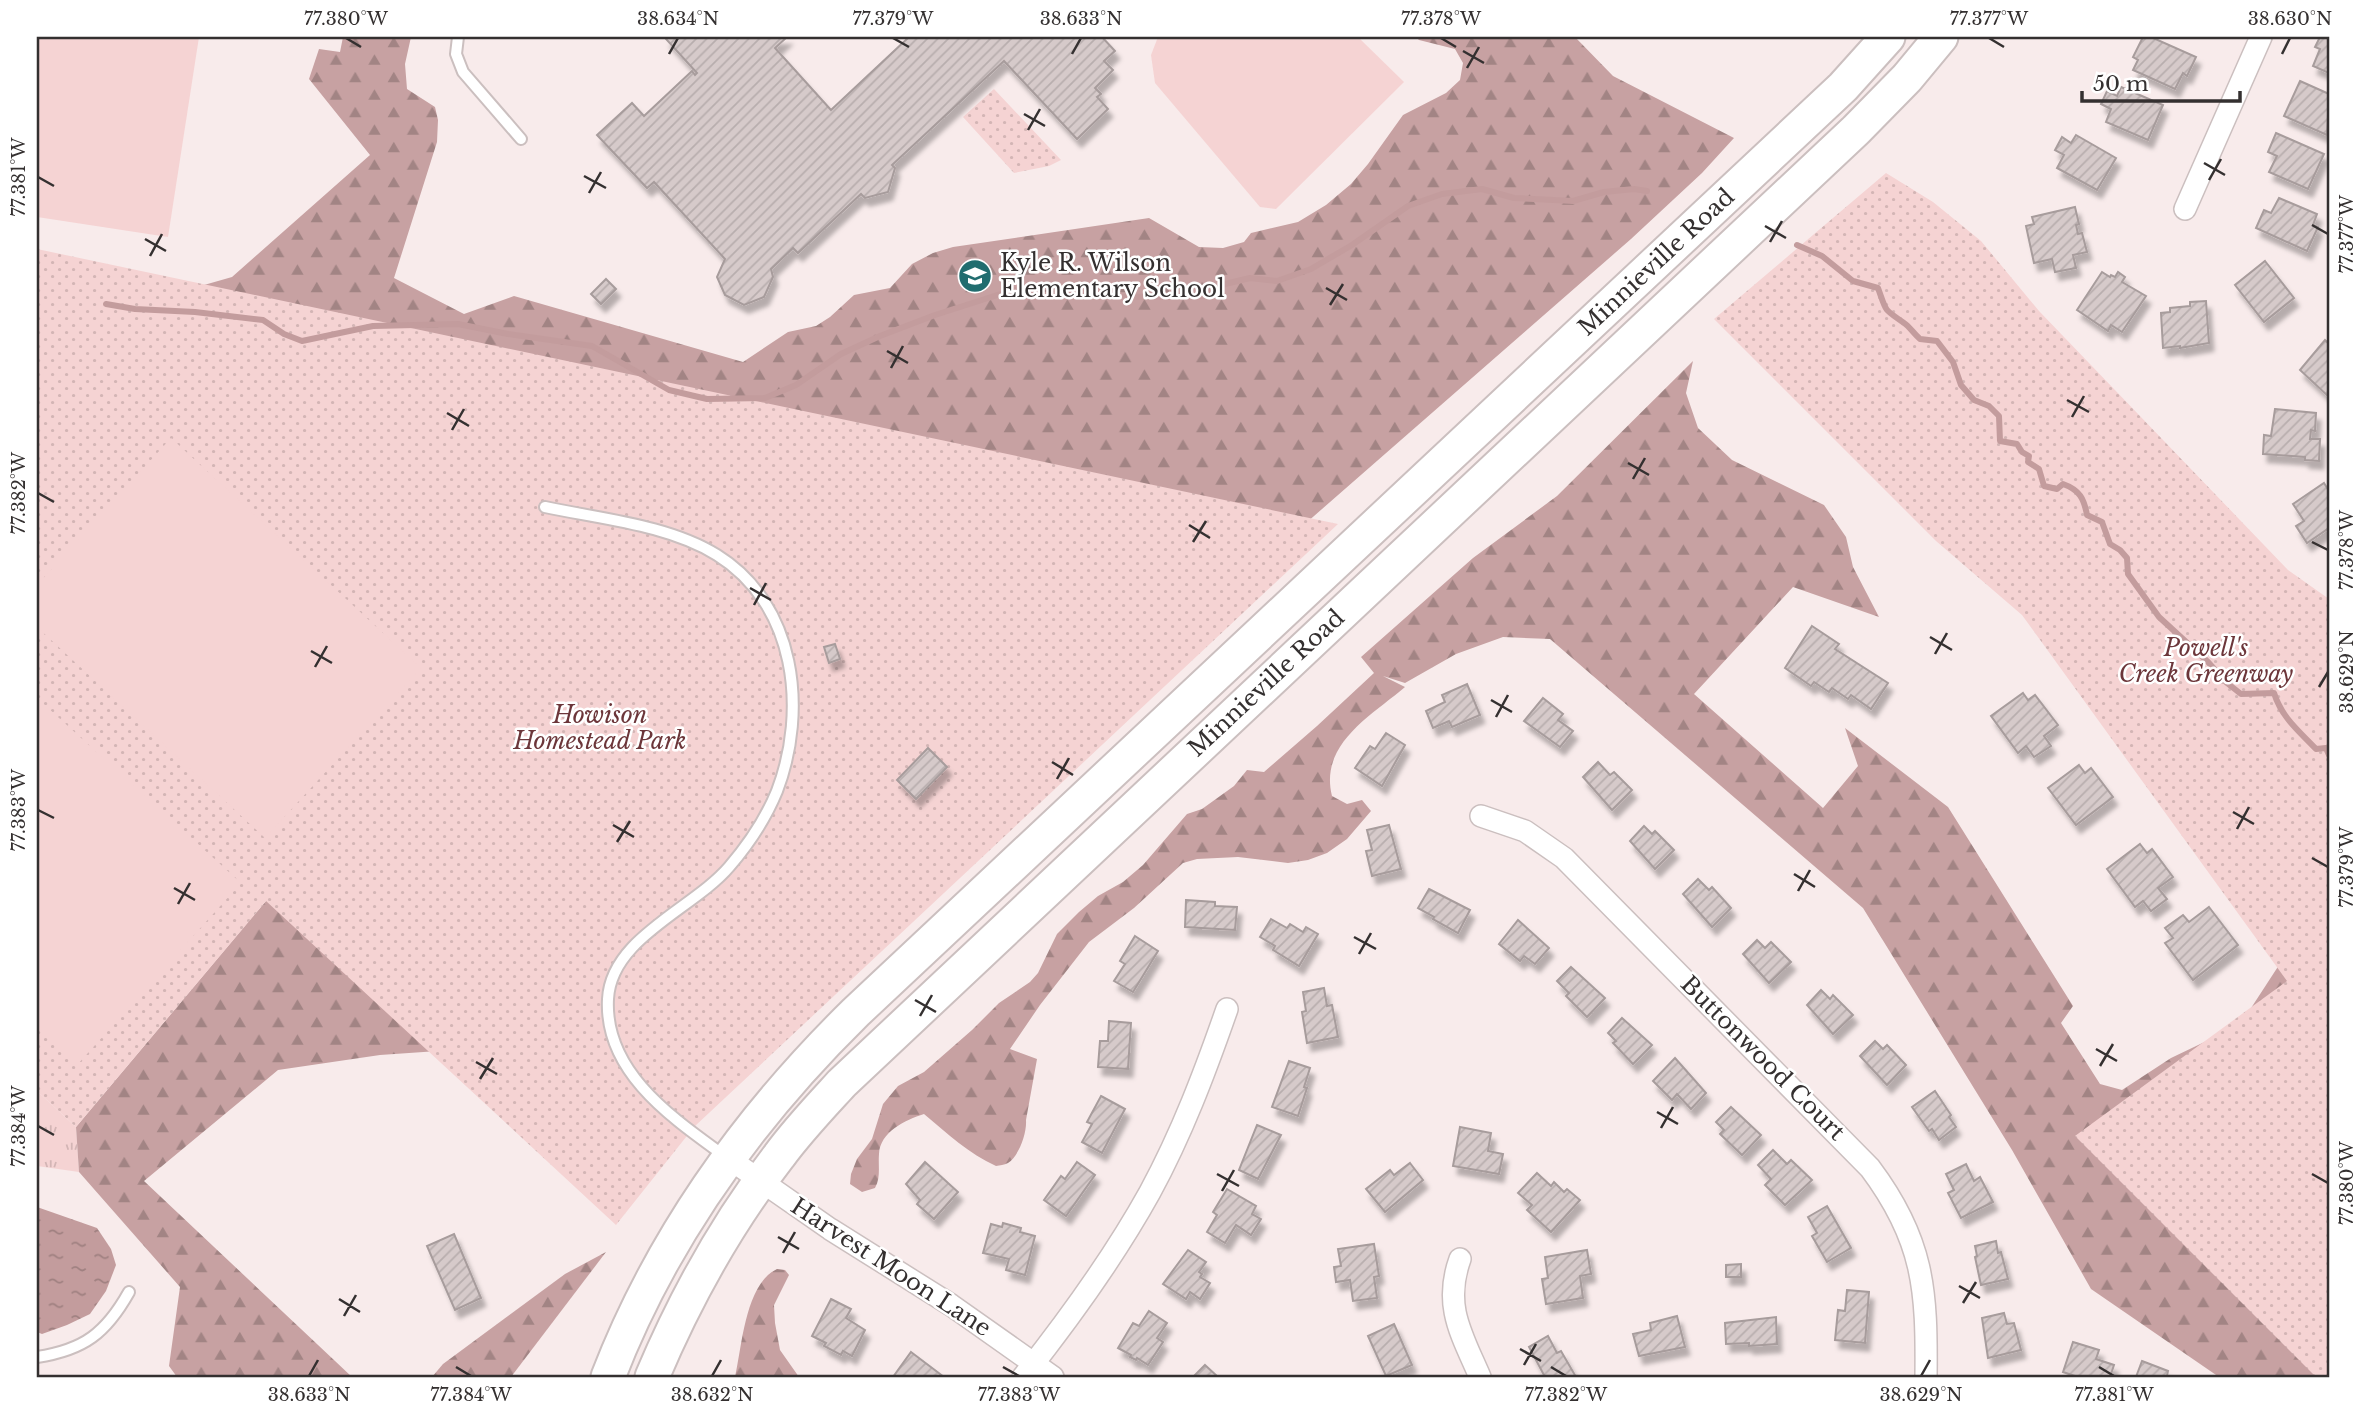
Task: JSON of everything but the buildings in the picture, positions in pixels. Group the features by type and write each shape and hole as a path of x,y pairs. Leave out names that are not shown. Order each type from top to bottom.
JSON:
{"main road":[{"name":"Minnieville Road","path":"608,1377 670,1246 728,1158 789,1081 856,1012 1806,122 1888,37"},
{"name":"Minnieville Road","path":"652,1377 706,1267 740,1209 811,1116 862,1062 1856,130 1907,78 1941,37"}],"street":[{"path":"2185,209 2261,37"},
{"name":"Buttonwood Court","path":"1481,816 1525,831 1564,858 1870,1168 1902,1218 1919,1264 1926,1300 1926,1377"},
{"path":"1029,1370 1105,1265 1149,1192 1181,1129 1227,1009"},
{"name":"Harvest Moon Lane","path":"728,1158 830,1229 951,1305 1029,1370 1053,1377"},
{"path":"1460,1259 1452,1287 1453,1305 1456,1320 1480,1377"}],"lane":[{"path":"458,37 456,54 463,72 521,139"},
{"path":"545,507 663,532 688,540 716,554 737,569 758,590 774,616 787,651 793,695 787,760 776,792 761,822 729,867 709,887 688,905 658,923 628,952 612,981 608,999 610,1026 618,1051 631,1075 667,1113 728,1158"},
{"path":"37,1357 61,1352 87,1341 116,1315 129,1292"}],"green space":[{"path":"37,37 199,37 168,237 37,217"},
{"path":"343,37 411,37 405,64 407,89 435,107 438,120 437,142 394,278 464,314 514,296 743,362 788,332 816,326 854,295 890,288 912,264 933,253 953,247 1149,218 1199,247 1223,248 1244,242 1251,233 1298,222 1326,205 1351,184 1403,115 1446,93 1460,80 1463,63 1455,49 1416,37 1575,37 1613,76 1734,138 1702,173 1631,239 1068,731 204,285 232,277 370,155 309,79 319,49 340,52"},
{"path":"1158,37 1358,37 1404,82 1276,209 1260,207 1155,83 1151,55"},
{"path":"994,89 1061,160 1049,166 1014,173 963,117"},
{"name":"Powell's Creek Greenway","path":"1886,173 1933,202 1981,241 2039,311 2288,570 2329,599 2329,1377 2316,1377 2075,1136 2287,981 2022,615 1936,541 1714,319"},
{"name":"Howison Homestead Park","path":"37,249 1338,524 694,1127 616,1225 266,901 76,1127 37,1091"},
{"path":"1693,361 1686,393 1698,428 1732,460 1824,505 1846,537 1853,567 1879,617 1793,587 1694,694 1823,808 1858,766 1845,728 1948,807 2073,1006 2061,1023 2100,1084 2122,1090 2171,1058 2240,1025 2281,962 2291,762 2329,1377 2219,1377 2091,1289 2012,1150 1863,908 1550,639 1503,637 1456,654 1405,683 1383,676 1405,687 1351,733 1340,746 1333,761 1330,778 1332,796 1347,804 1362,800 1371,811 1347,839 1327,853 1288,863 1238,857 1197,859 1183,863 1134,908 1089,942 1010,1049 1037,1059 1024,1137 1012,1160 996,1166 986,1161 958,1143 924,1114 902,1123 884,1139 880,1146 879,1176 875,1188 862,1192 850,1184 857,1159 872,1139 883,1104 898,1086 924,1072 999,1003 1030,982 1038,973 1057,934 1098,896 1123,882 1143,865 1187,814 1202,809 1234,786 1247,770 1264,772 1317,726 1374,673 1361,657 1473,558 1557,496"},
{"path":"171,438 421,668 265,838 37,627 37,585"},
{"path":"37,698 241,883 78,1064 37,1027"},
{"path":"355,795 467,1049 380,1055 278,1070 144,1181 352,1377 177,1377 169,1366 180,1287 79,1172 76,1127"},
{"path":"37,1091 76,1127 79,1172 37,1166"},
{"path":"606,1252 511,1377 432,1377 443,1364 565,1274"},
{"path":"777,1269 785,1270 789,1275 774,1305 780,1350 799,1377 735,1377 751,1302 766,1277"}],"water":[{"path":"37,1207 97,1228 111,1249 116,1265 106,1291 90,1314 42,1334 37,1332"}],"waterway":[{"path":"106,304 263,320 284,334 302,341 373,326 458,324 592,346 669,390 707,399 765,398 796,385 841,354 880,336 1013,290 1055,286 1122,297 1204,296 1225,284 1250,278 1277,281 1311,269 1352,245 1408,206 1442,194 1482,189 1514,198 1573,201 1604,192 1634,189 1647,191"},
{"path":"1797,245 1822,256 1853,281 1878,288 1889,312 1906,324 1920,339 1937,341 1953,362 1961,385 1974,400 1989,406 1999,416 2000,441 2017,444 2022,452 2029,456 2028,462 2039,469 2044,486 2057,489 2063,484 2074,489 2083,500 2087,515 2102,522 2110,544 2127,558 2128,574 2159,617 2241,694 2274,693 2292,724 2316,749 2326,748 2329,755"}],"place":[{"name":"Kyle R. Wilson Elementary School","path":"975,276"}]}
